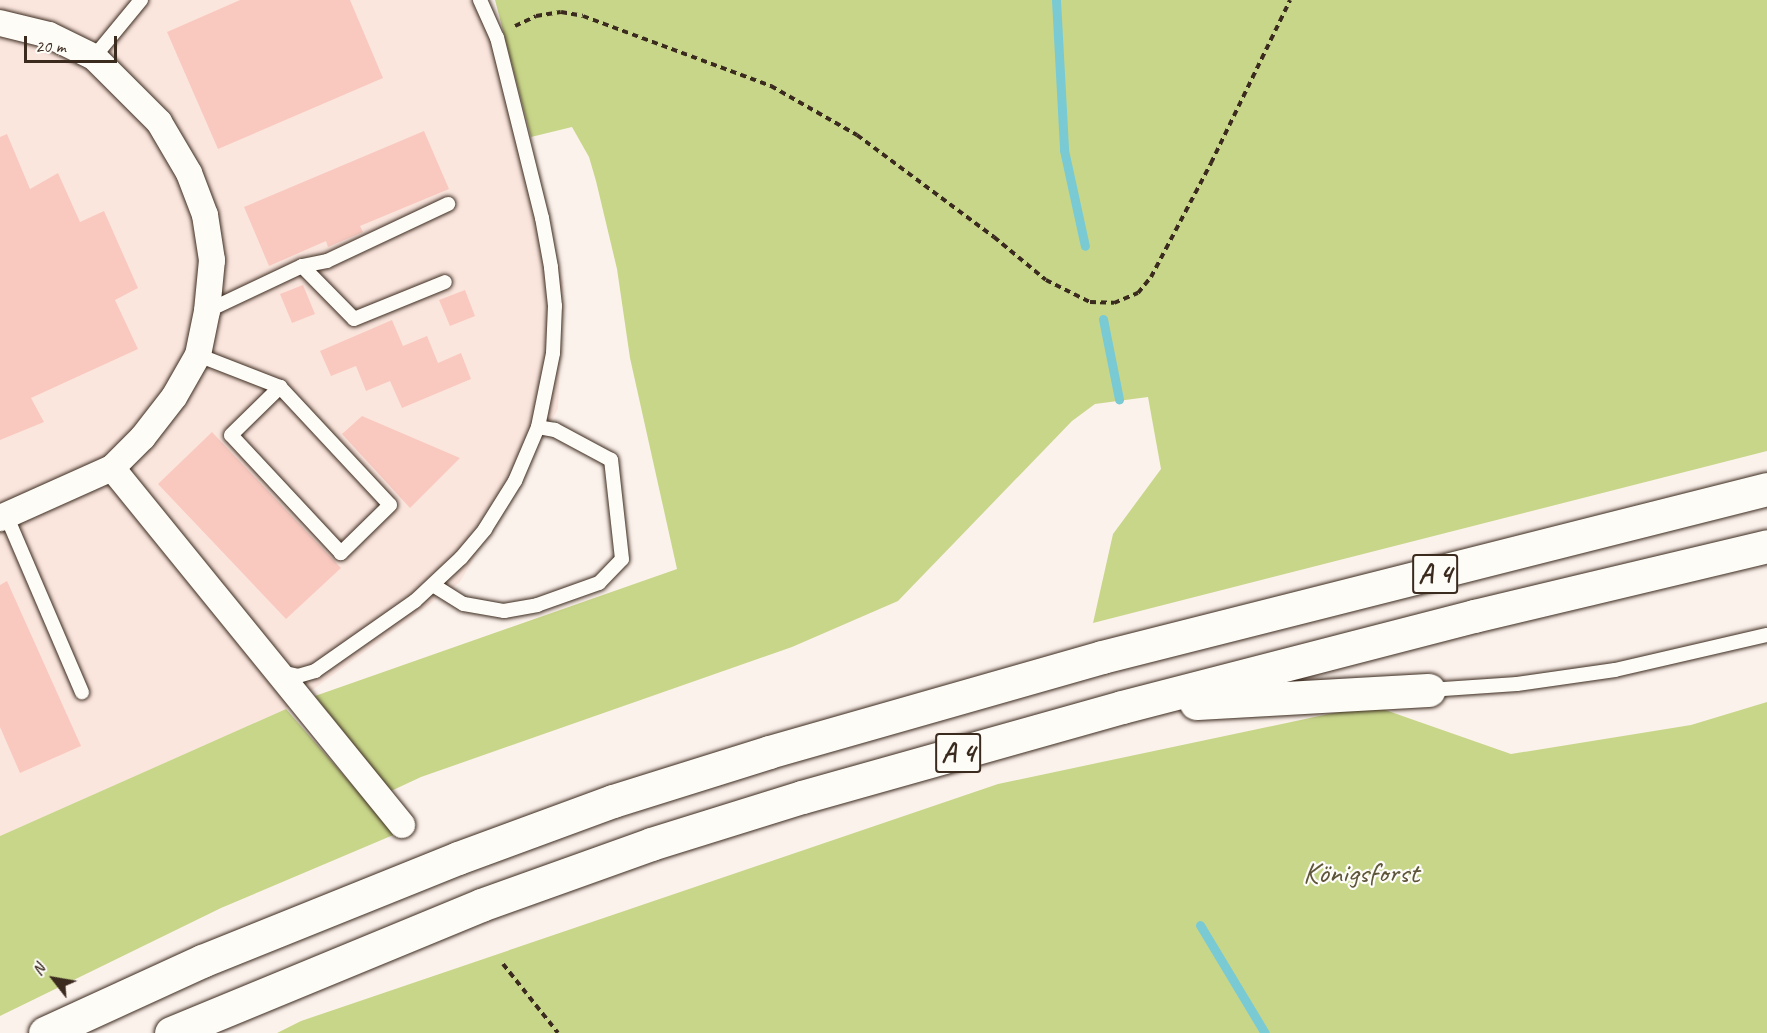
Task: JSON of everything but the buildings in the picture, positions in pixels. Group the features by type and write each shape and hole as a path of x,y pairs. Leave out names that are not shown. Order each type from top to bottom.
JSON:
{"highway":[{"name":"A 4","path":"45,1033 202,961 458,858 613,801 758,756 1091,660 1767,489"},
{"name":"A 4","path":"171,1033 481,905 651,844 802,797 1122,707 1462,619 1767,546"},
{"path":"1122,707 1429,690"}],"street":[{"path":"0,23 49,35 94,57 159,122 189,173 205,215 212,261 207,311 198,355 174,397 143,436 112,468 3,517"},
{"path":"112,468 402,825"}],"lane":[{"path":"94,57 141,0"},
{"path":"279,671 298,676 315,671 395,616 433,585 461,558 485,529 515,481 538,427 553,352 555,306 551,267 542,218 497,38 480,0"},
{"path":"207,311 302,266 327,261 448,204"},
{"path":"302,266 354,319 445,282"},
{"path":"198,355 280,387 390,505 341,553 231,435 280,387"},
{"path":"433,585 464,604 504,611 537,605 599,583 622,559 610,460 555,430 538,427"},
{"path":"3,517 82,692"},
{"path":"1429,690 1517,684 1615,670 1767,635"}],"path":[{"path":"497,38 536,16 561,12 614,26 771,86 856,135 994,237 1046,280 1090,302 1114,303 1138,293 1151,277 1211,163 1290,0"},
{"path":"503,964 558,1033"}],"shaded area":[{"path":"0,0 488,0 563,283 558,409 460,582 286,709 0,836"}],"green space":[{"path":"495,0 1767,0 1767,451 1093,623 1113,534 1161,469 1148,397 1095,404 1072,421 898,601 792,647 421,777 391,791 315,696 677,569 630,358 617,269 589,157 572,127 531,137"},
{"name":"Königsforst","path":"1767,702 1767,1033 277,1033 301,1021 998,784 1371,705 1511,754 1691,725"},
{"path":"286,709 367,802 398,833 221,908 0,1016 0,836"}],"waterway":[{"path":"1056,0 1064,150 1085,246"},
{"path":"1103,319 1119,399"},
{"path":"1200,925 1265,1033"}]}
